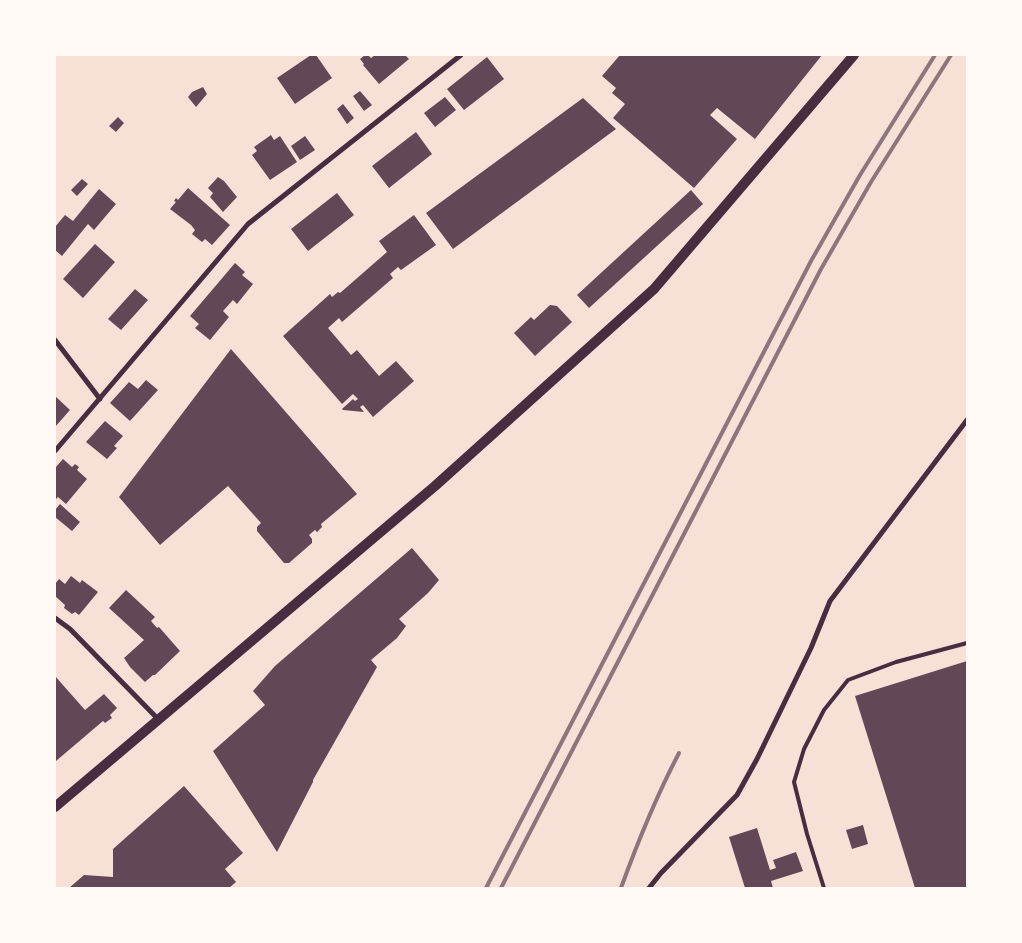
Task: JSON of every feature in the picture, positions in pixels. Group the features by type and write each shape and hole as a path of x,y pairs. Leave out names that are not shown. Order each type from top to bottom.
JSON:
{"main road":[{"path":"55,807 435,486 654,289 854,55"}],"street":[{"path":"55,451 248,224 461,55"},
{"path":"55,340 100,398"},
{"path":"650,888 661,873 737,795 757,759 811,648 830,601 967,420"},
{"path":"55,618 70,629 158,719"}],"lane":[{"path":"824,888 807,834 794,782 804,749 824,710 848,680 896,662 967,643"}],"building":[{"path":"311,55 316,55 332,78 295,104 277,78"},
{"path":"365,55 371,58 375,55 405,55 409,59 379,84 360,59"},
{"path":"620,55 822,55 755,139 717,108 710,115 737,139 694,188 613,118 625,104 612,93 616,88 602,76"},
{"path":"487,57 504,79 464,110 447,89"},
{"path":"203,87 207,94 196,107 188,97 192,92"},
{"path":"360,91 372,105 364,111 353,96"},
{"path":"445,97 456,110 435,127 424,113"},
{"path":"583,98 616,129 453,249 426,213"},
{"path":"343,104 354,118 347,124 337,109"},
{"path":"118,117 124,123 116,132 109,126"},
{"path":"416,132 432,154 389,188 372,166"},
{"path":"271,135 274,140 280,136 297,162 270,180 252,155 257,151 254,147"},
{"path":"305,136 315,150 300,160 291,146"},
{"path":"218,177 224,181 237,197 223,212 210,197 213,193 208,188"},
{"path":"82,179 88,184 77,196 71,190"},
{"path":"188,188 230,225 212,245 205,239 202,242 192,234 195,230 191,225 170,209 176,202 174,201 176,198 178,200"},
{"path":"99,189 116,204 94,230 88,224 62,256 55,250 55,227 65,215 73,221"},
{"path":"691,190 703,204 589,308 577,295"},
{"path":"337,193 354,215 308,251 291,229"},
{"path":"414,215 436,245 401,270 398,267 390,274 393,278 342,322 339,318 328,328 351,355 357,350 379,376 396,361 414,381 373,417 363,405 360,407 364,412 343,410 353,399 355,401 358,399 353,394 342,404 283,336 330,294 332,297 338,292 340,293 387,252 379,241"},
{"path":"95,244 115,262 83,298 63,279"},
{"path":"235,263 245,272 242,275 253,284 237,304 233,300 223,311 229,317 210,340 195,328 199,324 190,316"},
{"path":"135,289 148,300 121,330 108,319"},
{"path":"550,305 557,306 572,322 535,356 514,333 531,317 534,320"},
{"path":"231,349 357,494 321,524 322,527 317,532 315,530 309,535 312,543 289,563 284,563 257,531 257,527 261,523 228,486 160,545 119,497"},
{"path":"146,380 158,390 130,421 110,403 129,382 138,389"},
{"path":"55,396 70,410 55,427"},
{"path":"105,421 123,436 114,446 117,448 107,459 86,442"},
{"path":"63,459 72,467 75,464 79,467 77,470 87,479 66,504 58,497 55,500 55,468"},
{"path":"60,504 80,522 72,531 55,517 55,510"},
{"path":"412,548 439,580 428,593 399,619 406,626 397,638 371,660 377,667 313,780 277,852 213,751 265,705 253,691 275,666"},
{"path":"71,576 80,583 82,580 98,592 79,615 75,612 72,614 64,608 65,605 55,596 55,584 59,579 65,584"},
{"path":"126,590 155,617 151,621 157,628 159,627 180,651 145,682 124,658 144,640 109,608"},
{"path":"967,661 967,888 915,888 855,696"},
{"path":"55,676 85,710 104,694 117,708 110,715 112,718 105,723 103,721 56,761 55,760"},
{"path":"184,786 243,853 225,869 236,882 229,888 69,888 84,875 113,877 113,849"},
{"path":"863,825 868,844 852,849 846,830"},
{"path":"757,828 770,870 776,868 773,860 796,852 803,871 771,881 773,888 745,888 729,837"}],"railway":[{"path":"486,888 811,261 860,175 935,55"},
{"path":"501,888 821,269 871,182 951,55"},
{"path":"621,888 648,819 679,753"}]}
